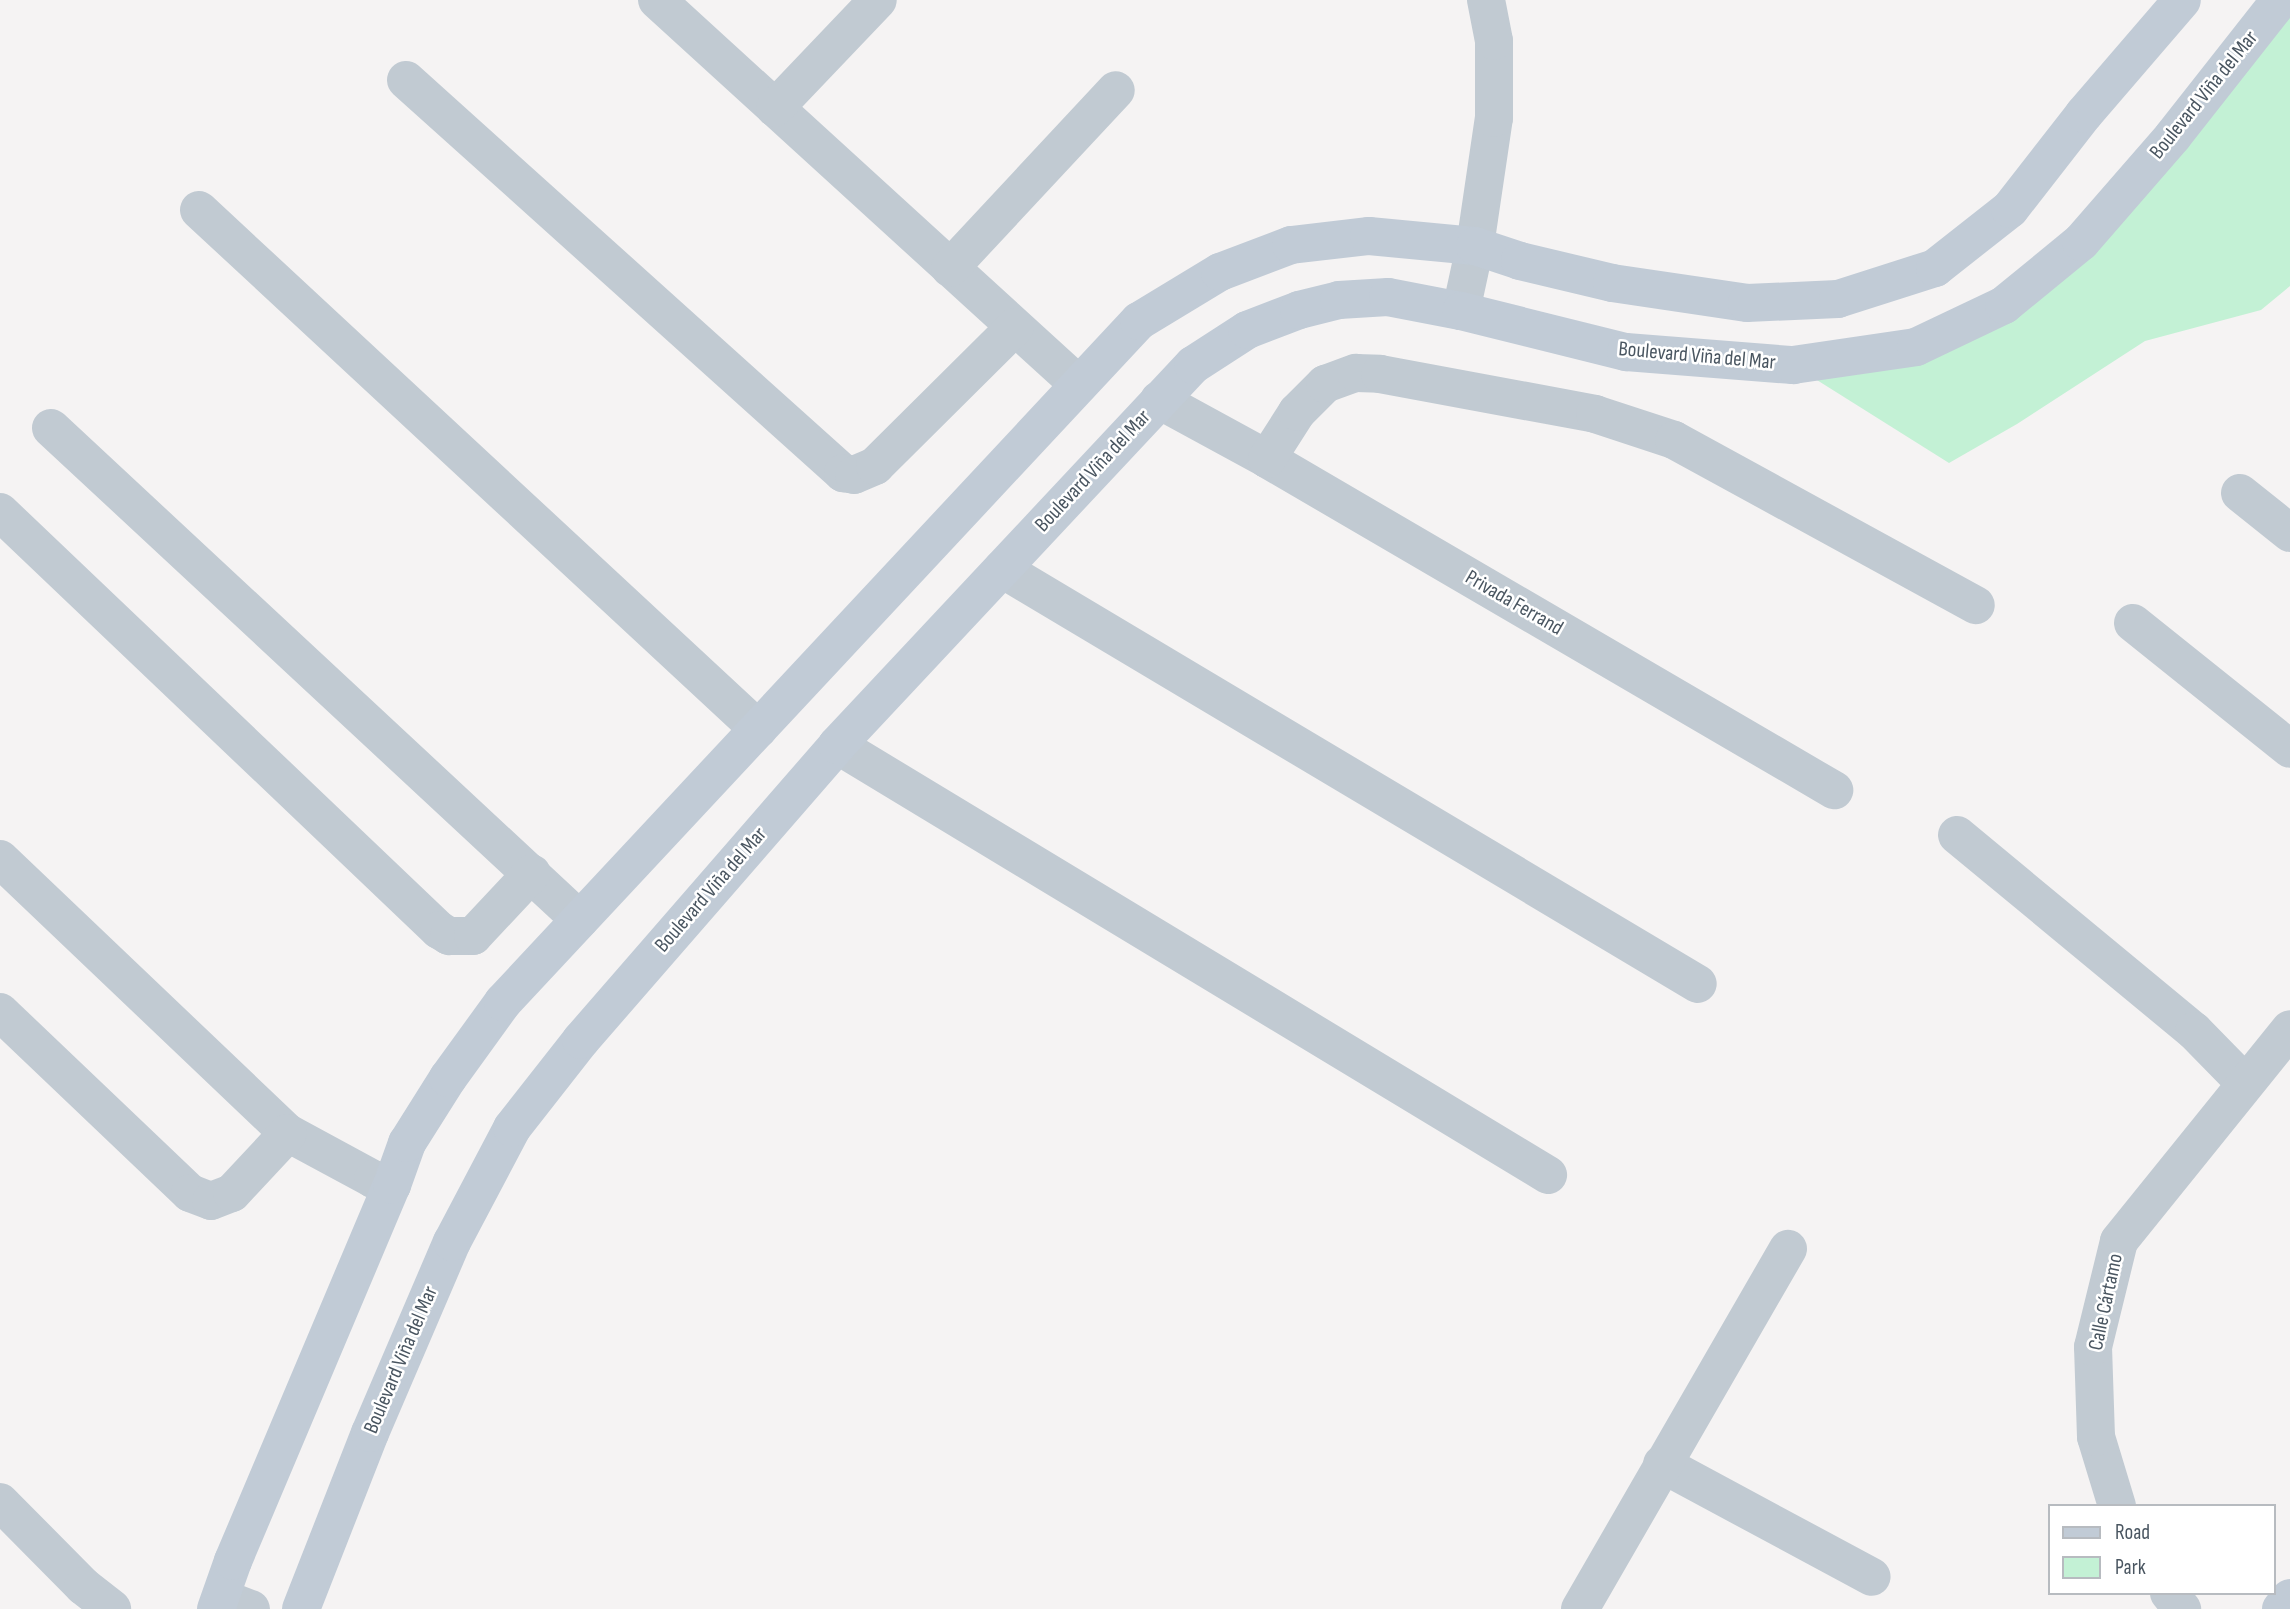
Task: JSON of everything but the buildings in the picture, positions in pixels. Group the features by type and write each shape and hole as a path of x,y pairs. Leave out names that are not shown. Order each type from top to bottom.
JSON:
{"street":[{"path":"657,0 1079,385"},
{"path":"775,108 878,0"},
{"path":"1461,311 1475,246 1494,118 1494,41 1486,0"},
{"path":"230,1605 233,1561 392,1185 407,1143 448,1078 503,1002 1139,321 1220,272 1291,245 1369,236 1475,246 1520,261 1612,283 1747,303 1838,299 1934,268 2010,209 2084,114 2182,0"},
{"name":"Boulevard Viña del Mar","path":"301,1609 370,1433 452,1242 512,1128 581,1040 837,745 1194,365 1247,331 1299,310 1339,300 1388,297 1461,311 1626,352 1793,365 1916,347 2004,305 2081,242 2173,136 2280,0"},
{"path":"406,80 843,473 854,475 875,466 1014,327"},
{"path":"950,268 1116,90"},
{"path":"199,210 758,729"},
{"path":"1267,459 1297,412 1325,384 1356,373 1380,374 1595,414 1674,440 1976,605"},
{"name":"Privada Ferrand","path":"1159,400 1267,459 1834,790"},
{"path":"51,428 580,920"},
{"path":"2241,493 2290,533"},
{"path":"0,512 439,929 450,936 473,936 532,873"},
{"path":"1002,569 1698,984"},
{"path":"2133,623 2290,749"},
{"path":"837,745 1548,1175"},
{"path":"1957,835 2194,1031 2244,1082"},
{"path":"0,859 288,1133 373,1179 392,1185"},
{"path":"0,1012 190,1193 211,1202 232,1192 288,1133"},
{"name":"Calle Cártamo","path":"2116,1504 2096,1437 2093,1347 2119,1241 2244,1082 2290,1029"},
{"path":"1580,1609 1788,1249"},
{"path":"1662,1464 1872,1577"},
{"path":"0,1502 86,1601"},
{"path":"2171,1595 2182,1609"},
{"path":"2281,1609 2290,1598"}],"green space":[{"path":"2290,0 2290,286 2261,310 2145,341 2017,424 1949,463 1793,365 2004,305"}]}
